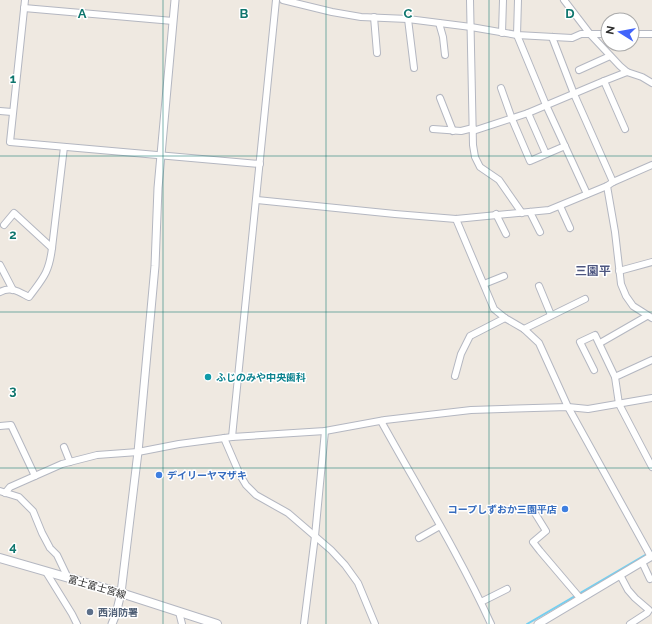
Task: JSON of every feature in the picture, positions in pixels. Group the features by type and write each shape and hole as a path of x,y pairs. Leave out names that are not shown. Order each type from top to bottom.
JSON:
{"main road":[{"name":"富士富士宮線","path":"0,558 217,624"}],"street":[{"path":"24,0 10,142 260,164"},
{"path":"112,624 121,594 138,452 154,274 175,0"},
{"path":"232,437 276,0"},
{"path":"283,0 332,12 408,19 471,27 517,35 572,38 581,34 600,34"},
{"path":"470,0 473,146 475,158 480,167 499,180 522,213"},
{"path":"502,33 503,0"},
{"path":"518,0 517,35 546,105 587,194"},
{"path":"564,0 590,34 610,56 627,72 642,77 652,83"},
{"path":"24,8 173,21"},
{"path":"374,17 377,53"},
{"path":"408,19 414,68"},
{"path":"439,23 443,37 445,55"},
{"path":"640,34 652,34"},
{"path":"552,37 574,94 613,182"},
{"path":"579,70 610,56"},
{"path":"433,129 461,131 473,130 512,119 627,72"},
{"path":"604,82 625,129"},
{"path":"501,88 512,119 530,161 565,146"},
{"path":"440,98 453,130"},
{"path":"0,111 12,112"},
{"path":"528,113 546,154"},
{"path":"0,292 6,289 13,290 29,297 47,273 52,248 64,147"},
{"path":"257,200 456,219 548,210 607,186 652,165"},
{"path":"600,343 650,317 633,306 620,284 615,232 607,186"},
{"path":"560,206 570,228"},
{"path":"4,225 11,211 52,248"},
{"path":"530,212 540,232"},
{"path":"496,214 506,234"},
{"path":"456,219 494,309 505,318 524,329 539,343 568,407 650,555 642,562 620,575 578,596 538,624"},
{"path":"619,271 652,262"},
{"path":"0,265 13,290"},
{"path":"484,284 504,276"},
{"path":"539,286 551,315"},
{"path":"524,329 585,300"},
{"path":"455,376 461,354 470,336 505,318"},
{"path":"594,370 580,342 595,334 615,377 619,404 652,467"},
{"path":"615,377 652,360"},
{"path":"3,492 10,487 70,462 97,455 138,452 179,444 232,437 325,431 381,421 471,410 568,407 588,409 652,398"},
{"path":"381,421 440,526 481,602 491,624"},
{"path":"0,426 11,425 35,476"},
{"path":"304,624 315,536 325,431"},
{"path":"224,438 246,485 256,495 288,513 345,564 358,583 375,624"},
{"path":"64,447 70,462"},
{"path":"3,492 19,497 33,511 42,533 50,548 57,555 68,578"},
{"path":"533,510 546,531 533,542 578,596"},
{"path":"419,538 440,526"},
{"path":"642,562 650,579"},
{"path":"46,572 77,624"},
{"path":"620,575 628,590 649,610 647,613 630,624"},
{"path":"481,602 506,588"},
{"path":"179,612 182,624"}],"waterway":[{"path":"527,624 652,551"}],"place":[{"name":"ふじのみや中央歯科","path":"208,377"},
{"name":"デイリーヤマザキ","path":"159,475"},
{"name":"コープしずおか三園平店","path":"565,509"},
{"name":"西消防署","path":"90,612"}],"district":[{"name":"三園平","path":"593,271"}]}
